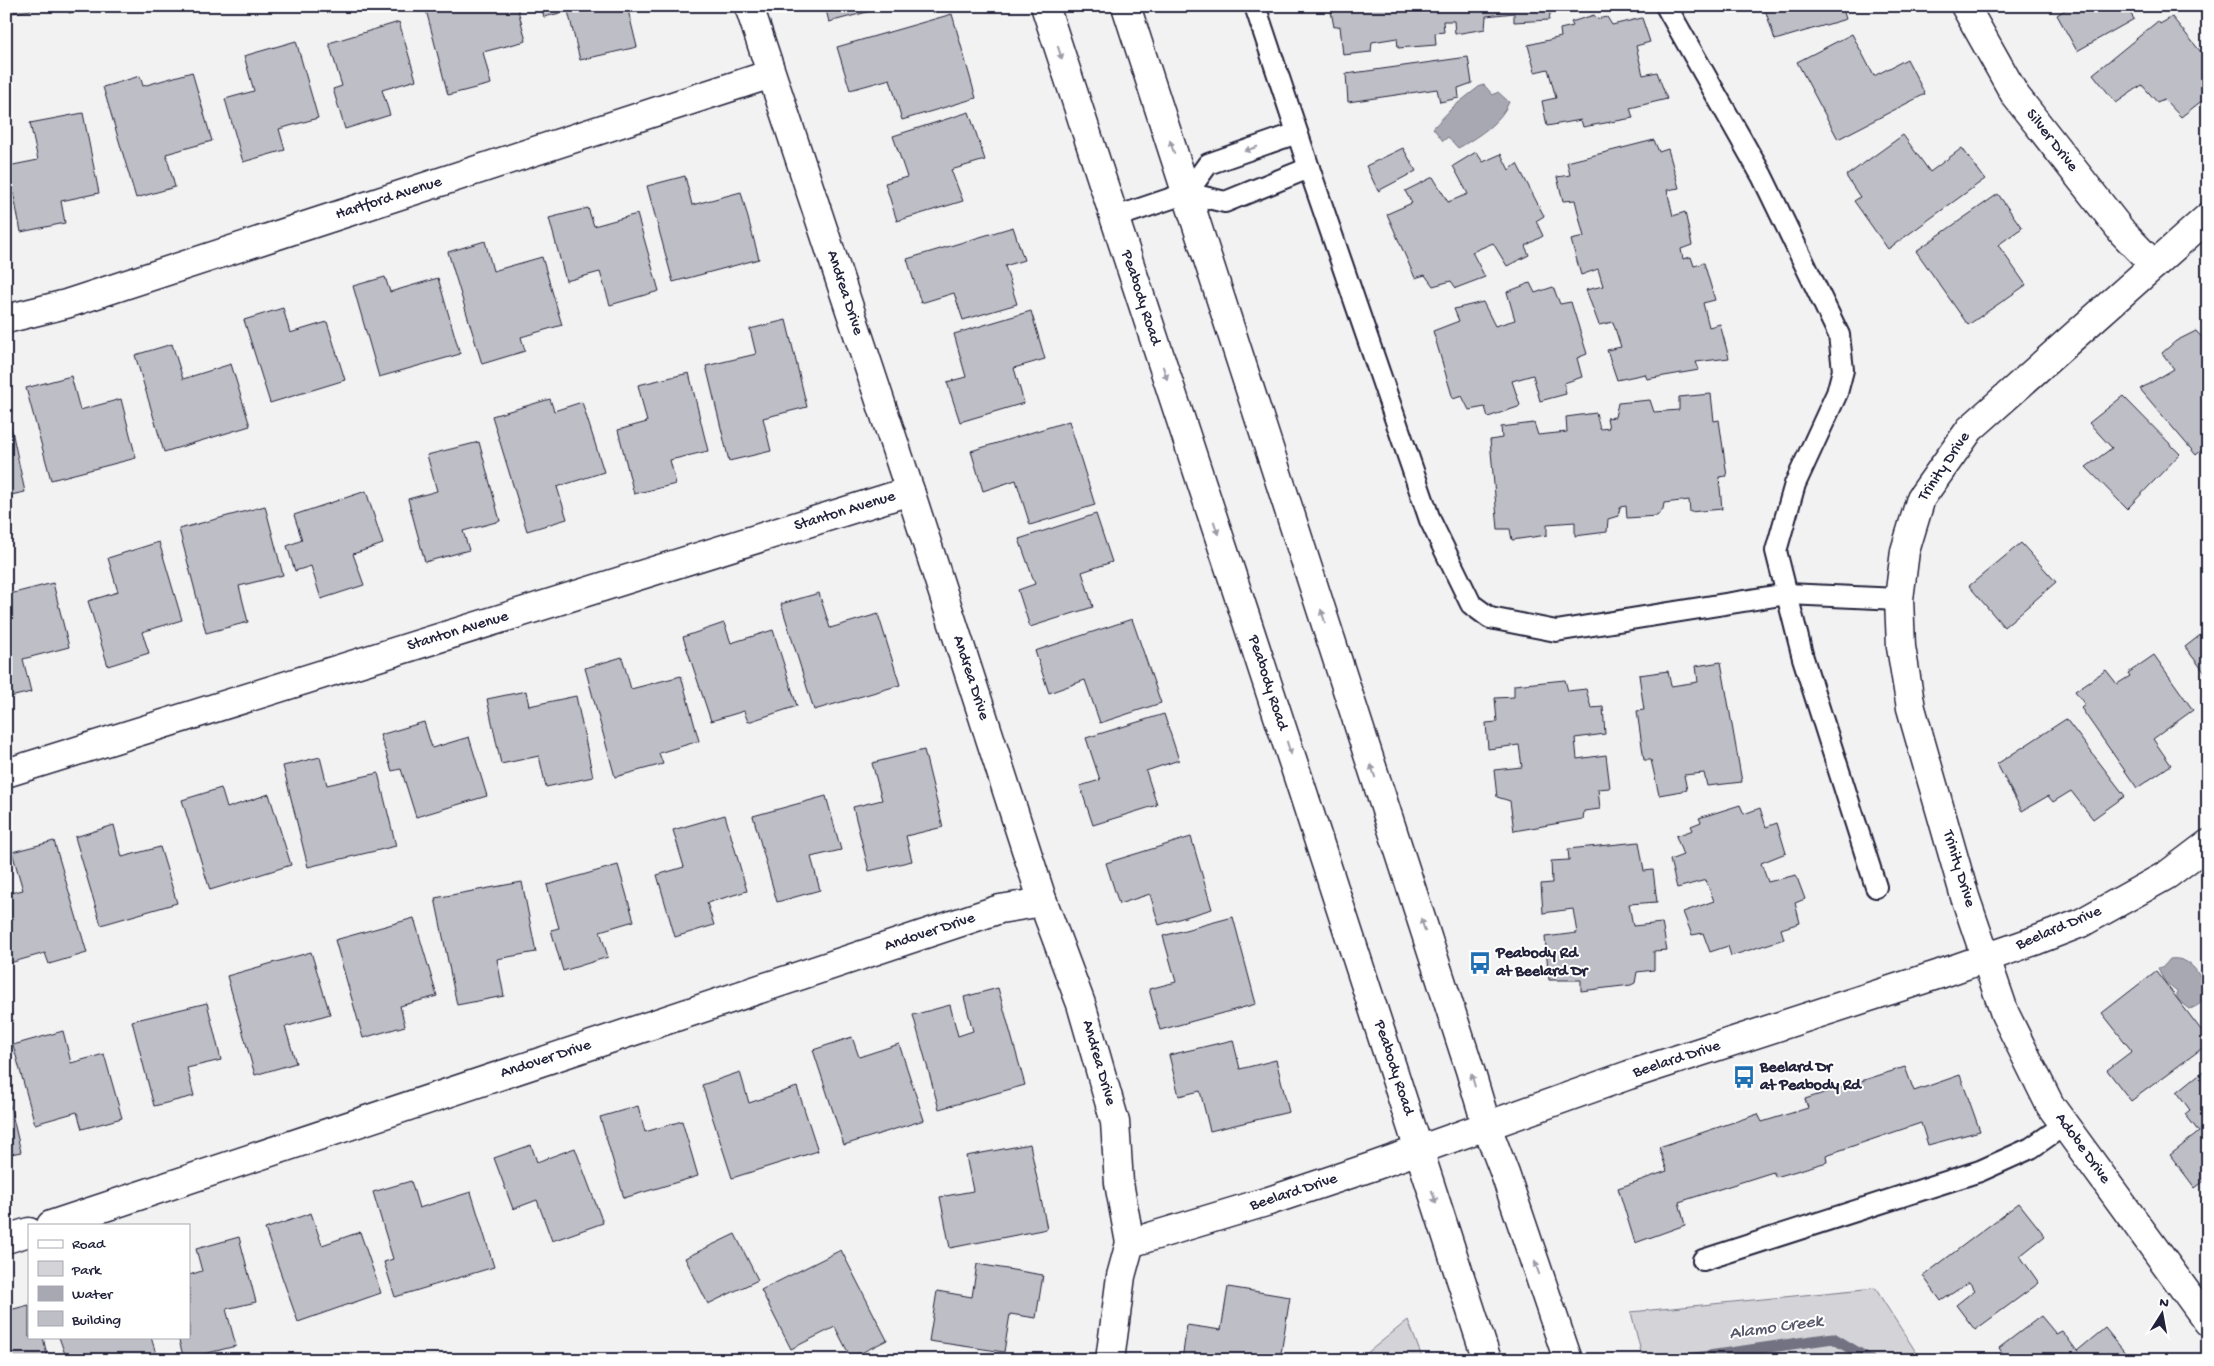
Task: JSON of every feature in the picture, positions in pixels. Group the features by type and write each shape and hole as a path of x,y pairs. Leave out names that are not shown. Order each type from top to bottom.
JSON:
{"street":[{"name":"Andrea Drive","path":"749,6 910,491 1042,902 1081,1004 1114,1122 1119,1183 1130,1243 1121,1276 1110,1360"},
{"name":"Peabody Road","path":"1045,6 1113,218 1302,786 1483,1349"},
{"path":"1126,6 1467,1061 1486,1127 1505,1174 1568,1360"},
{"name":"Silver Drive","path":"1965,6 2016,95 2123,233 2154,265"},
{"name":"Hartford Avenue","path":"6,319 66,304 771,74"},
{"name":"Trinity Drive","path":"1986,958 1965,897 1911,708 1901,647 1899,599 1905,551 1921,498 1970,429 2208,217"},
{"name":"Stanton Avenue","path":"6,773 910,491"},
{"name":"Beelard Drive","path":"1130,1243 1269,1201 1486,1127 1629,1075 1986,958 2081,923 2167,875 2208,844"},
{"name":"Andover Drive","path":"53,1224 1000,909 1042,902"},
{"name":"Adobe Drive","path":"1986,958 2005,1014 2050,1105 2208,1322"},
{"path":"6,1240 28,1232"}],"lane":[{"path":"1256,6 1297,133 1430,520 1471,604 1490,618 1556,631 1787,594 1899,599"},
{"path":"1666,6 1762,176 1839,335 1843,370 1837,393 1795,484 1776,551 1803,658 1876,887"},
{"path":"1187,193 1208,164 1297,133"},
{"path":"1113,218 1187,193 1225,202 1309,168"},
{"path":"1703,1260 1980,1171 2031,1148 2064,1125"}],"green space":[{"path":"1875,1288 1921,1360 1643,1360 1631,1312"},
{"path":"1408,1320 1423,1360 1361,1360 1366,1354"}],"water":[{"path":"1484,85 1493,95 1498,92 1509,102 1501,116 1483,133 1458,148 1448,137 1443,141 1433,128 1453,107"},
{"path":"2170,959 2178,959 2190,964 2199,975 2207,995 2195,1007 2190,1009 2177,999 2177,992 2165,982 2158,968 2164,966"}],"building":[{"path":"6,6 30,6 31,10 6,14"},
{"path":"68,6 103,6 69,13"},
{"path":"425,6 517,6 526,41 483,52 491,84 448,95"},
{"path":"541,6 627,6 637,47 580,60 568,11 544,17"},
{"path":"825,6 890,6 829,22"},
{"path":"1330,6 1559,6 1551,8 1549,20 1514,22 1514,13 1486,16 1485,29 1455,34 1454,21 1443,21 1444,32 1435,33 1436,45 1398,48 1397,38 1372,42 1371,52 1343,55 1340,26 1334,27"},
{"path":"1764,6 1842,6 1846,19 1775,40"},
{"path":"2071,6 2126,6 2134,19 2077,51 2057,15"},
{"path":"952,14 976,98 902,120 890,79 850,90 837,47"},
{"path":"1594,15 1597,19 1607,17 1612,25 1642,18 1650,42 1636,46 1643,75 1657,72 1667,99 1630,108 1633,118 1583,127 1581,120 1547,126 1542,101 1556,98 1548,69 1535,72 1528,45 1561,37 1560,29 1573,26 1571,22"},
{"path":"2172,17 2205,57 2208,55 2208,96 2181,117 2164,99 2157,102 2142,85 2116,103 2093,74 2158,21 2160,24"},
{"path":"399,22 416,80 382,90 390,115 345,129 333,89 342,86 329,43"},
{"path":"1852,34 1874,76 1907,59 1925,94 1838,139 1797,62"},
{"path":"296,41 318,118 279,129 285,150 243,162 225,99 254,91 244,56"},
{"path":"1468,57 1472,83 1458,88 1459,98 1440,102 1437,89 1348,102 1346,74"},
{"path":"192,72 212,141 166,154 175,187 136,198 103,87 140,76 143,86"},
{"path":"969,112 985,160 951,170 963,201 897,221 885,183 907,177 893,136"},
{"path":"83,113 99,193 61,201 65,223 21,232 8,166 38,160 30,123"},
{"path":"1903,135 1930,172 1962,148 1985,179 1888,249 1854,201 1860,197 1846,176"},
{"path":"1654,140 1659,152 1668,149 1679,188 1667,190 1673,216 1685,212 1692,245 1681,249 1683,259 1691,257 1694,266 1704,263 1715,300 1703,303 1709,327 1720,324 1729,358 1696,362 1699,370 1647,379 1645,374 1617,380 1607,350 1621,347 1613,322 1599,325 1586,290 1603,286 1598,269 1581,275 1571,240 1584,237 1575,200 1563,201 1557,177 1570,175 1567,162"},
{"path":"1403,148 1416,171 1378,191 1366,166"},
{"path":"1476,152 1483,162 1501,154 1509,170 1517,164 1544,216 1536,221 1543,236 1525,246 1529,255 1507,266 1493,243 1472,252 1485,277 1456,288 1451,281 1433,286 1425,275 1415,278 1387,214 1412,203 1405,191 1433,177 1448,202 1468,194 1453,166"},
{"path":"685,176 692,205 741,192 759,259 673,282 647,186"},
{"path":"1998,194 2022,228 1998,245 2026,285 1968,325 1916,251"},
{"path":"588,208 594,226 637,214 659,291 610,305 600,272 566,281 549,218"},
{"path":"1013,227 1024,260 1005,266 1017,304 963,320 954,293 921,303 907,259"},
{"path":"485,241 493,271 542,257 562,325 521,337 525,351 482,364 448,252"},
{"path":"385,277 390,292 438,278 460,354 379,377 353,286"},
{"path":"1530,283 1535,293 1553,287 1560,304 1571,302 1587,354 1577,358 1582,377 1564,383 1566,394 1540,401 1533,375 1512,381 1520,405 1518,407 1488,417 1485,407 1469,410 1462,396 1453,399 1433,331 1459,321 1454,309 1483,302 1495,326 1515,320 1507,292"},
{"path":"283,308 290,333 327,322 345,380 270,403 244,320"},
{"path":"1031,311 1045,359 1014,368 1024,403 960,422 947,382 966,377 954,334"},
{"path":"786,320 807,407 763,418 771,451 729,461 706,366 756,354 750,329"},
{"path":"2196,331 2208,344 2208,445 2196,455 2140,389 2174,369 2162,353 2176,341"},
{"path":"172,344 183,379 231,364 250,426 164,452 135,355"},
{"path":"689,373 708,451 670,460 676,484 634,494 618,430 647,422 638,385"},
{"path":"71,376 80,410 121,399 136,458 51,480 26,388"},
{"path":"1711,394 1714,421 1719,420 1727,476 1719,477 1722,509 1690,512 1689,500 1664,503 1663,509 1657,516 1627,518 1626,506 1620,507 1618,516 1608,519 1607,532 1575,536 1575,522 1547,524 1547,535 1512,540 1510,529 1498,529 1490,440 1502,438 1501,427 1534,423 1538,435 1567,432 1566,417 1596,413 1600,429 1609,428 1607,418 1615,417 1618,403 1650,400 1654,412 1679,410 1679,397"},
{"path":"2123,396 2180,454 2127,509 2086,467 2112,448 2089,423"},
{"path":"550,399 554,411 582,402 604,472 557,487 567,519 527,531 492,416"},
{"path":"8,412 25,492 6,496 6,413"},
{"path":"1069,421 1095,505 1030,525 1016,480 983,491 971,451"},
{"path":"479,442 500,521 463,531 469,550 425,562 408,499 437,491 427,455"},
{"path":"366,491 383,544 353,554 364,585 321,599 311,566 295,571 287,546 302,540 294,515"},
{"path":"265,506 283,575 239,586 248,622 206,633 179,529"},
{"path":"1096,514 1112,562 1082,572 1093,607 1030,627 1018,590 1035,584 1019,539"},
{"path":"159,542 182,620 142,632 149,653 108,666 88,601 118,592 108,558"},
{"path":"2021,543 2056,582 2004,627 1969,586"},
{"path":"53,583 69,647 23,659 31,692 6,698 6,595"},
{"path":"819,593 830,628 878,614 900,685 814,710 781,604"},
{"path":"1132,619 1161,703 1100,723 1085,680 1049,693 1035,651"},
{"path":"724,623 731,643 773,630 797,706 748,722 744,711 711,721 683,637"},
{"path":"2208,629 2208,677 2185,647"},
{"path":"2154,655 2193,710 2153,739 2171,765 2137,788 2081,708 2085,705 2075,691 2106,670 2117,684 2130,676 2128,673"},
{"path":"622,657 631,689 681,676 699,741 659,753 663,764 615,777 585,668"},
{"path":"1721,662 1742,782 1707,786 1704,773 1684,775 1687,790 1659,795 1651,760 1644,760 1637,711 1644,710 1639,675 1668,671 1671,686 1698,682 1696,666"},
{"path":"1565,680 1568,691 1586,689 1591,708 1603,707 1605,734 1575,738 1577,759 1606,755 1610,788 1598,789 1600,809 1584,811 1583,819 1514,831 1510,801 1497,797 1494,770 1522,767 1519,745 1488,749 1486,723 1497,722 1495,698 1514,697 1514,685"},
{"path":"526,691 529,706 576,696 593,777 546,787 539,756 501,764 487,699"},
{"path":"1164,714 1179,760 1146,771 1157,805 1093,825 1080,786 1100,780 1086,738"},
{"path":"2066,719 2125,796 2093,819 2071,791 2053,802 2048,796 2022,811 1997,764"},
{"path":"424,722 432,748 469,737 487,796 416,817 401,769 392,771 380,735"},
{"path":"924,750 943,827 906,836 912,861 869,871 853,807 882,800 872,763"},
{"path":"320,757 327,785 378,773 396,846 308,867 283,766"},
{"path":"221,788 227,808 269,794 291,865 210,890 182,800"},
{"path":"826,796 841,850 811,857 820,890 777,902 753,816"},
{"path":"1740,805 1744,814 1760,808 1766,827 1777,823 1786,853 1761,863 1768,882 1796,875 1805,899 1795,903 1800,923 1781,929 1784,939 1731,956 1728,946 1710,952 1703,933 1692,935 1683,912 1714,901 1706,880 1677,888 1670,860 1683,855 1676,836 1693,830 1691,826 1701,822 1699,818"},
{"path":"725,815 747,891 707,903 714,925 675,937 657,875 684,867 673,830"},
{"path":"114,825 122,857 160,847 177,903 101,925 75,837"},
{"path":"1191,837 1212,909 1159,925 1150,894 1119,904 1106,863"},
{"path":"54,841 87,953 49,964 45,953 6,964 6,894 23,890 12,852"},
{"path":"1639,842 1644,871 1653,870 1657,902 1629,904 1633,926 1662,923 1667,950 1654,951 1654,970 1637,972 1635,983 1631,985 1581,991 1581,980 1549,980 1545,937 1577,933 1573,909 1543,913 1541,884 1552,883 1551,861 1569,860 1568,849"},
{"path":"618,865 634,921 600,931 608,957 563,971 551,930 559,928 547,885"},
{"path":"522,882 536,952 497,959 504,996 457,1005 435,898"},
{"path":"1233,917 1256,1004 1160,1030 1149,989 1176,982 1163,936"},
{"path":"414,918 437,996 400,1006 405,1026 363,1038 335,940"},
{"path":"311,952 330,1014 285,1027 296,1063 255,1075 227,976"},
{"path":"2156,971 2208,1039 2208,1044 2131,1101 2107,1070 2132,1051 2102,1013"},
{"path":"998,988 1025,1085 939,1109 913,1015 950,1005 958,1036 973,1031 964,997"},
{"path":"207,1003 221,1060 187,1068 194,1096 154,1106 132,1021"},
{"path":"63,1031 71,1063 104,1054 122,1118 82,1129 77,1112 35,1124 13,1045"},
{"path":"852,1037 859,1057 899,1044 924,1120 844,1145 813,1050"},
{"path":"1233,1040 1240,1069 1276,1060 1289,1112 1210,1131 1200,1091 1179,1096 1169,1055"},
{"path":"1905,1067 1914,1091 1960,1075 1980,1131 1928,1145 1921,1123 1826,1155 1827,1162 1776,1177 1773,1172 1679,1202 1685,1225 1635,1243 1618,1188 1667,1171 1659,1147 1758,1114 1762,1122 1808,1108 1805,1099"},
{"path":"2208,1067 2208,1178 2195,1188 2170,1155 2199,1132 2185,1114 2190,1110 2177,1092"},
{"path":"740,1072 749,1103 797,1087 818,1151 732,1178 702,1085"},
{"path":"6,1088 21,1152 6,1155"},
{"path":"638,1106 645,1132 682,1121 698,1176 624,1198 600,1117"},
{"path":"1030,1144 1047,1229 950,1248 940,1197 973,1191 966,1156"},
{"path":"531,1145 537,1162 575,1148 603,1223 552,1241 537,1200 513,1209 494,1158"},
{"path":"411,1181 419,1208 471,1192 494,1267 395,1297 384,1262 393,1259 373,1192"},
{"path":"2019,1203 2045,1236 2020,1256 2039,1283 1975,1330 1956,1305 1975,1290 1969,1282 1941,1301 1923,1276"},
{"path":"311,1213 322,1245 360,1232 381,1293 298,1322 265,1229"},
{"path":"735,1234 758,1280 708,1304 685,1258"},
{"path":"239,1237 256,1302 226,1309 236,1346 184,1359 178,1338 190,1338 190,1275 202,1271 196,1249"},
{"path":"841,1250 887,1340 851,1358 835,1327 791,1349 761,1290"},
{"path":"977,1264 1043,1275 1036,1318 1010,1314 1004,1352 929,1341 937,1291 972,1297"},
{"path":"1228,1287 1290,1297 1280,1360 1182,1360 1187,1325 1221,1330"},
{"path":"28,1305 28,1338 43,1338 48,1360 6,1360 6,1311"},
{"path":"2041,1316 2056,1334 2062,1331 2077,1351 2105,1328 2131,1360 2007,1360 1999,1348"},
{"path":"59,1338 151,1338 158,1360 67,1360"}],"waterway":[{"name":"Alamo Creek","path":"1681,1360 1833,1338 1870,1360"}],"place":[{"name":"Peabody Rd at Beelard Dr","path":"1480,963"},
{"name":"Beelard Dr at Peabody Rd","path":"1744,1077"}]}
